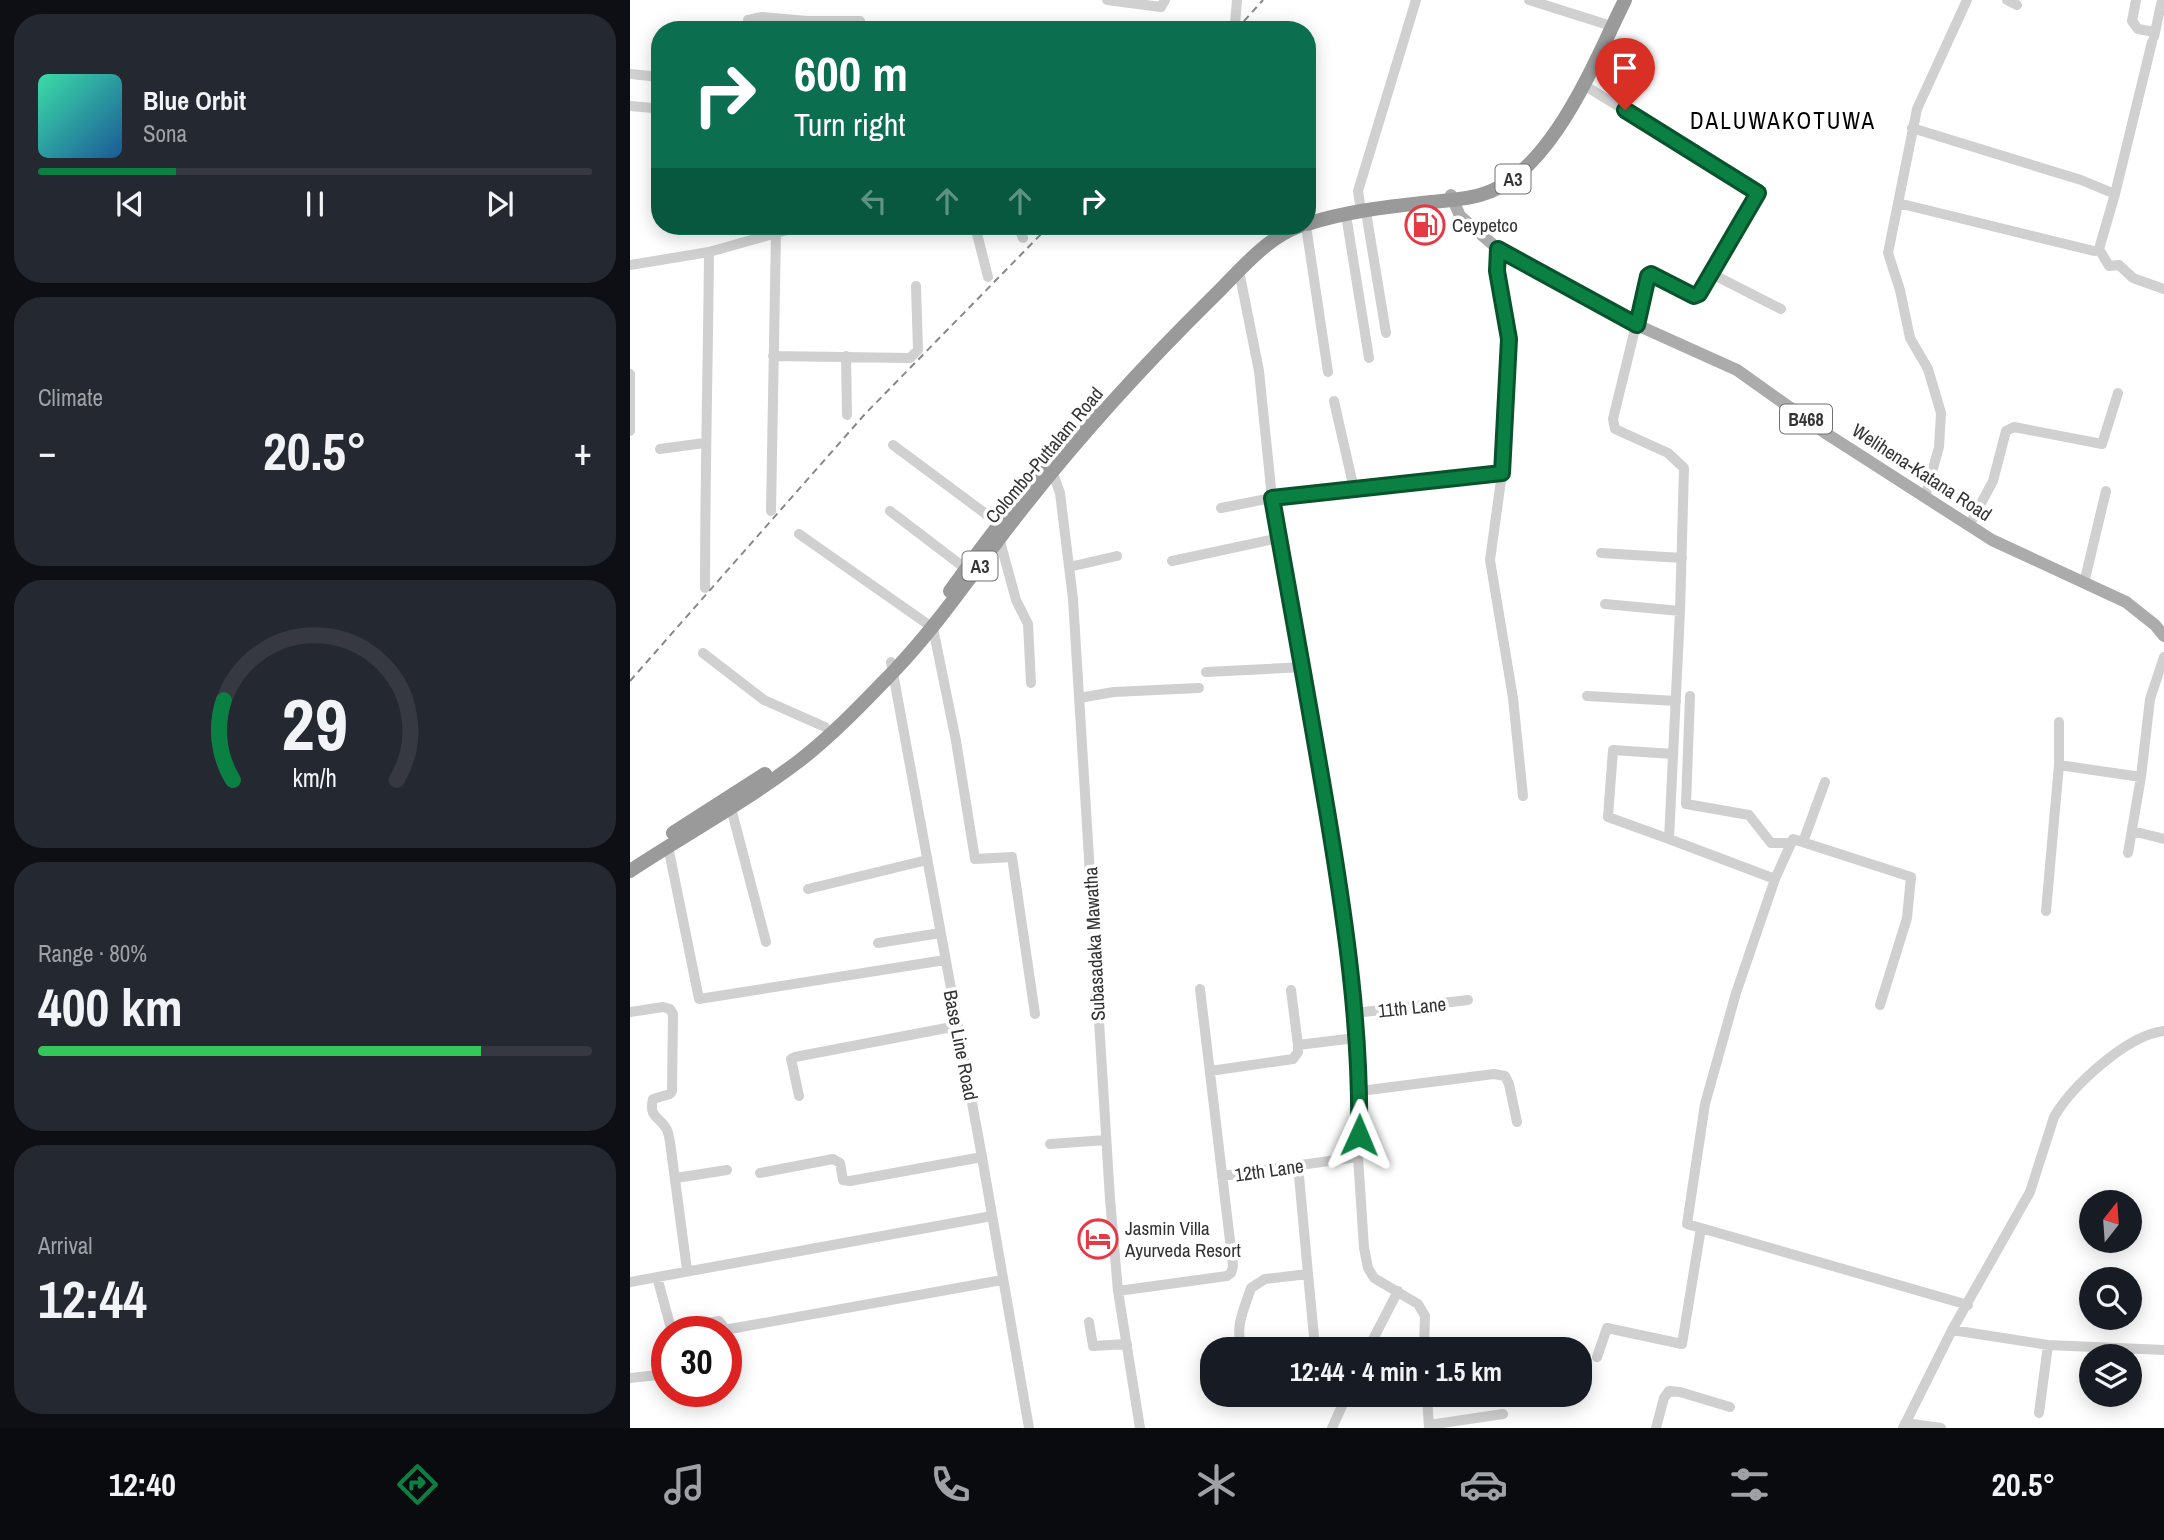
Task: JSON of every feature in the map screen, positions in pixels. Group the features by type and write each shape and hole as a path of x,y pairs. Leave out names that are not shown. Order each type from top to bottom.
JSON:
{"highway":[{"name":"A3","path":"1451,197 1492,186 1545,134 1580,76 1615,0"},
{"name":"A3","path":"1316,213 1480,196 1499,189 1517,176 1545,146 1584,85 1625,0"},
{"name":"A3","path":"1316,223 1363,208"},
{"name":"Colombo-Puttalam Road","path":"930,626 966,569 1137,361 1256,243 1268,235"},
{"name":"Colombo-Puttalam Road","path":"1050,466 1149,361 1257,254 1283,235"},
{"name":"Colombo-Puttalam Road","path":"630,871 800,761 930,626 998,530"},
{"name":"Colombo-Puttalam Road","path":"630,860 768,772 825,727 892,667"}],"main road":[{"name":"Welihena-Katana Road","path":"1451,197 1455,208 1469,226 1498,249 1637,325 1737,370 1827,434 1969,526 2025,557 2126,602 2155,625 2164,636"}],"street":[{"path":"1107,0 1161,7 1166,0"},
{"path":"1235,21 1237,0"},
{"path":"1386,333 1358,191 1416,0"},
{"path":"1528,0 1605,24"},
{"path":"1925,496 1939,447 1941,414 1928,369 1910,338 1900,290 1888,253 1917,109 1967,0"},
{"path":"2136,0 2132,22 2153,39"},
{"path":"2162,0 2099,249 2109,266 2119,265 2133,278 2164,289"},
{"path":"748,21 762,17 784,21"},
{"path":"630,74 651,76"},
{"path":"1584,85 1757,191 1757,196 1698,296 1653,274 1648,276 1613,419 1615,429 1668,453 1684,468 1669,839"},
{"path":"630,106 651,108"},
{"path":"1912,128 2081,180 2115,194"},
{"path":"1898,203 2094,251 2099,249"},
{"path":"1346,215 1369,358"},
{"path":"630,265 709,252 766,235"},
{"path":"771,511 776,235"},
{"path":"977,235 988,277"},
{"path":"1308,235 1328,372"},
{"path":"1498,249 1497,271 1509,339 1502,473 1490,560 1513,698 1523,796"},
{"path":"705,588 704,443 709,252"},
{"path":"1240,271 1259,371 1272,498 1304,667 1342,899 1355,1013 1360,1091 1358,1157 1364,1248 1368,1268 1374,1278 1418,1304 1425,1315 1424,1337"},
{"path":"1712,274 1781,309"},
{"path":"773,356 906,359 918,350 916,286"},
{"path":"846,356 847,415"},
{"path":"630,374 630,431"},
{"path":"1969,526 1993,481 2006,431 2014,427 2102,443 2118,393"},
{"path":"1334,401 1354,489"},
{"path":"660,449 704,443"},
{"path":"893,445 998,530 1016,600 1028,624 1031,683"},
{"name":"Subasadaka Mawatha","path":"1050,466 1059,493 1069,567 1118,1291 1140,1428"},
{"path":"1221,508 1272,498 1502,473"},
{"path":"2084,583 2106,491"},
{"path":"890,511 966,569"},
{"path":"799,534 930,626 956,741 975,859 1013,857 1035,1014"},
{"path":"1172,561 1279,538"},
{"path":"1601,554 1682,558"},
{"path":"1069,567 1117,556"},
{"path":"1605,604 1680,611"},
{"path":"703,653 764,700 825,727"},
{"path":"2128,853 2141,777 2150,699 2164,657"},
{"name":"Base Line Road","path":"892,667 1029,1428"},
{"path":"1206,672 1304,667"},
{"path":"1079,698 1114,692 1199,688"},
{"path":"1587,696 1676,701"},
{"path":"1690,696 1686,804 1749,815 1771,843 1797,843 1912,877 1907,918 1880,1005"},
{"path":"2046,911 2059,765 2059,722"},
{"path":"1673,754 1613,750 1608,817 1775,879"},
{"path":"2059,765 2141,777"},
{"path":"1825,782 1797,843 1775,879 1736,993 1705,1104 1687,1224 1968,1304"},
{"path":"731,808 766,942"},
{"path":"2132,831 2164,839"},
{"path":"668,846 699,999 945,960"},
{"path":"808,889 927,860"},
{"path":"878,943 940,933"},
{"path":"1118,1291 1227,1276 1233,1266 1200,989"},
{"path":"1210,1071 1293,1059 1298,1052 1298,1045 1290,990"},
{"name":"11th Lane","path":"1355,1013 1468,1000"},
{"path":"630,1012 663,1007 670,1009 673,1014 671,1091 670,1094 653,1099 651,1104 657,1120 666,1128 676,1178 687,1270"},
{"path":"799,1096 791,1059 795,1057 957,1026"},
{"path":"1941,1428 1904,1425 1952,1330 2029,1192 2060,1106 2082,1082 2120,1051 2148,1035 2164,1031"},
{"path":"1298,1045 1355,1038"},
{"path":"1360,1091 1494,1074 1505,1076 1517,1122"},
{"path":"1050,1144 1106,1140"},
{"path":"760,1173 833,1159 840,1163 843,1180 849,1181 982,1157"},
{"name":"12th Lane","path":"1222,1176 1358,1157"},
{"path":"1298,1166 1314,1337"},
{"path":"676,1178 727,1170"},
{"path":"630,1282 992,1216"},
{"path":"1597,1357 1607,1328 1682,1344 1701,1228"},
{"path":"1238,1337 1239,1325 1251,1287 1265,1279 1308,1275"},
{"path":"657,1277 668,1316"},
{"path":"742,1327 1002,1280"},
{"path":"1374,1337 1398,1291"},
{"path":"1089,1322 1093,1346 1127,1344"},
{"path":"1952,1330 2048,1345 2164,1350"},
{"path":"2039,1413 2048,1345"},
{"path":"630,1378 651,1376"},
{"path":"1656,1428 1664,1398 1669,1391 1730,1407"},
{"path":"1332,1428 1342,1407"},
{"path":"1428,1407 1429,1426 1503,1414"}],"railway":[{"path":"1244,21 1263,0"},
{"path":"630,681 865,414 1040,235"}],"place":[{"name":"Ceypetco","path":"1425,225"},
{"name":"Jasmin Villa Ayurveda Resort","path":"1098,1239"}],"district":[{"name":"DALUWAKOTUWA","path":"1783,120"}],"route":[{"path":"1359,1135 1360,1091 1355,1013 1342,899 1304,667 1272,498 1502,473 1509,339 1497,271 1498,249 1637,325 1648,276 1651,274 1698,296 1758,193 1625,110"}]}
